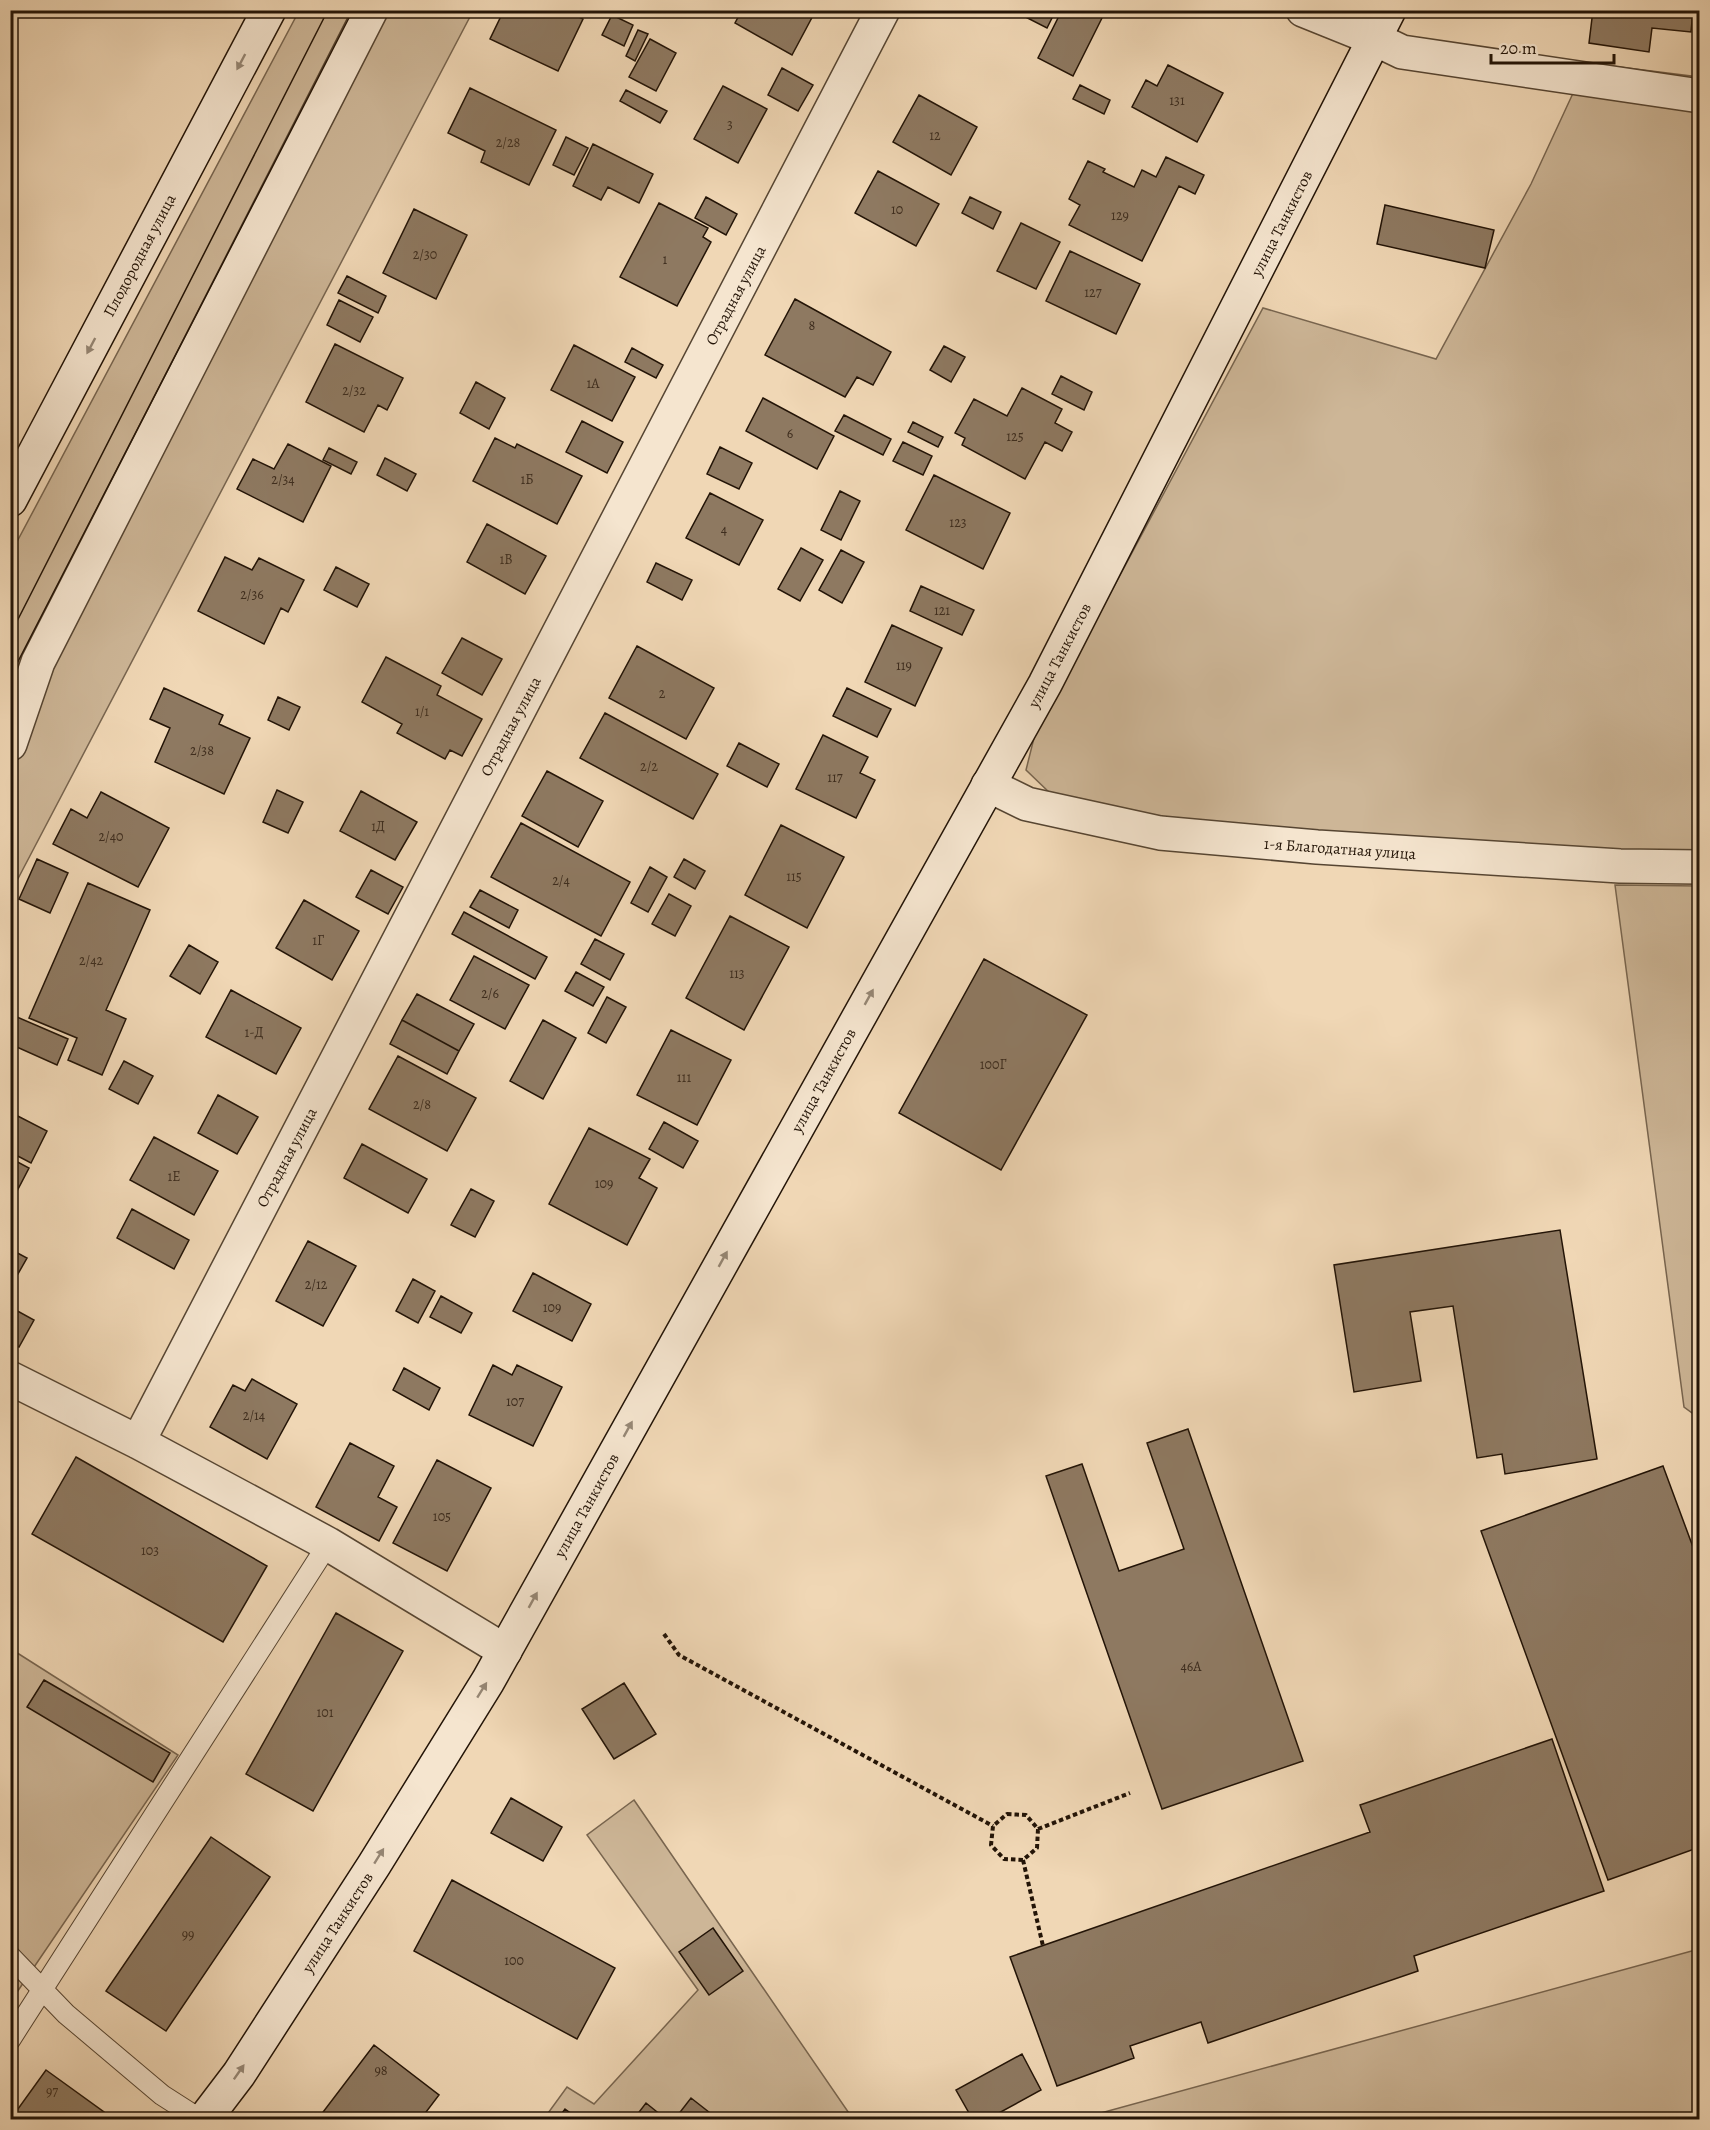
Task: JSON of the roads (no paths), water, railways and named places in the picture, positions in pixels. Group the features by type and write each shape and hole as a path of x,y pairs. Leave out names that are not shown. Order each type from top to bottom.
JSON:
{"street":[{"name":"Плодородная улица","path":"10,500 269,10"},
{"name":"Отрадная улица","path":"138,1442 883,10"},
{"path":"1303,10 1382,25 1402,52 1700,96"},
{"path":"10,744 38,662 368,11"},
{"name":"улица Танкистов","path":"203,2120 239,2074 374,1864 505,1651 1045,684 1382,25"},
{"name":"1-я Благодатная улица","path":"988,786 1027,804 1160,833 1329,848 1620,866 1700,867"},
{"path":"10,1378 138,1442 328,1544 505,1651"}],"lane":[{"path":"10,2040 328,1544"},
{"path":"10,1956 44,1988 66,2014 162,2095 203,2120"}],"tram line":[{"path":"10,635 328,10"},
{"path":"10,677 353,10"}]}
